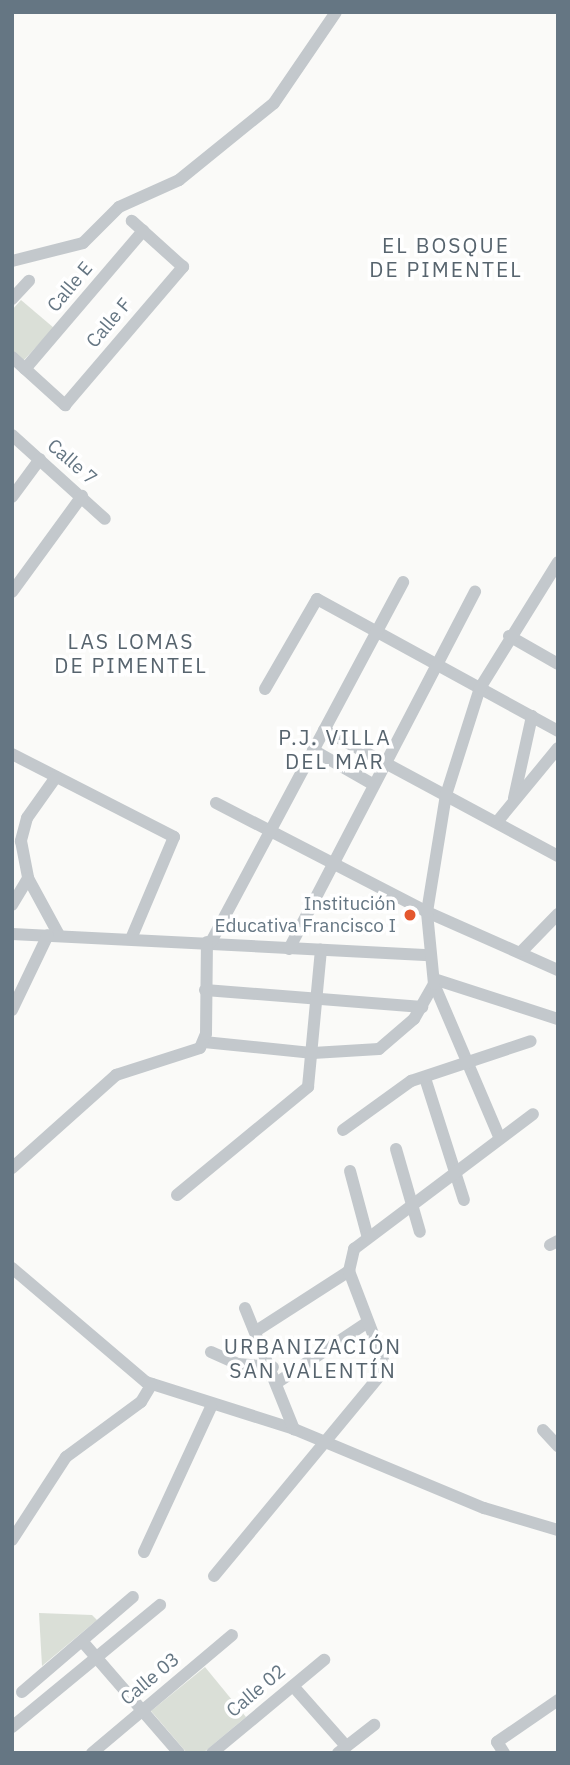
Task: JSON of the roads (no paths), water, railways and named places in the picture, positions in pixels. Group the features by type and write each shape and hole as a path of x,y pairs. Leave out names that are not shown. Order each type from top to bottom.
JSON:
{"street":[{"path":"12,261 83,243 119,207 179,180 274,103 336,12"},
{"path":"132,220 143,231"},
{"name":"Calle F","path":"26,369 65,405 183,267 143,231"},
{"name":"Calle E","path":"26,369 143,231"},
{"path":"12,299 29,281"},
{"path":"12,357 26,369"},
{"name":"Calle 7","path":"12,435 105,519"},
{"path":"12,497 40,459"},
{"path":"12,592 82,496"},
{"path":"500,1139 434,981 429,955 428,912 446,795 480,688 509,636 558,562"},
{"path":"204,1042 209,942 403,582"},
{"path":"289,949 475,592"},
{"path":"265,688 313,600 558,731"},
{"path":"509,636 558,664"},
{"path":"513,802 532,716"},
{"path":"324,730 556,853"},
{"path":"497,822 558,748"},
{"path":"313,750 374,785"},
{"path":"12,754 174,837 131,939"},
{"path":"53,935 28,878 18,829 56,777"},
{"path":"216,803 428,912 522,951 558,970"},
{"path":"12,905 28,878"},
{"path":"522,951 558,914"},
{"path":"12,934 429,955"},
{"path":"12,1010 53,935"},
{"path":"177,1195 307,1089 313,1053 321,950"},
{"path":"12,1168 116,1075 183,1056 204,1042 313,1053 379,1049 405,1031 422,1007 434,981"},
{"path":"434,981 558,1019"},
{"path":"205,990 422,1007"},
{"path":"343,1129 411,1081 531,1041"},
{"path":"425,1078 464,1200"},
{"path":"214,1577 330,1443 386,1368 349,1271 354,1249 534,1114"},
{"path":"396,1149 419,1232"},
{"path":"350,1171 368,1238"},
{"path":"12,1268 106,1354 152,1384 211,1407 294,1429 484,1508 558,1530"},
{"path":"256,1331 349,1271"},
{"path":"245,1308 273,1367 294,1429"},
{"path":"278,1382 368,1322"},
{"path":"211,1352 238,1364 273,1367"},
{"path":"12,1540 66,1457 141,1402 152,1384"},
{"path":"144,1552 211,1407"},
{"path":"543,1430 558,1446"},
{"path":"22,1692 133,1597"},
{"path":"12,1727 160,1605"},
{"name":"Calle 03","path":"92,1753 232,1635"},
{"path":"82,1641 180,1753"},
{"name":"Calle 02","path":"212,1753 324,1660"},
{"path":"293,1686 342,1749 374,1725"},
{"path":"500,1747 558,1700"}],"place":[{"name":"Institución Educativa Francisco I","path":"410,915"}],"district":[{"name":"EL BOSQUE DE PIMENTEL","path":"446,257"},
{"name":"LAS LOMAS DE PIMENTEL","path":"131,653"},
{"name":"P.J. VILLA DEL MAR","path":"335,749"},
{"name":"URBANIZACIÓN SAN VALENTÍN","path":"313,1358"}]}
